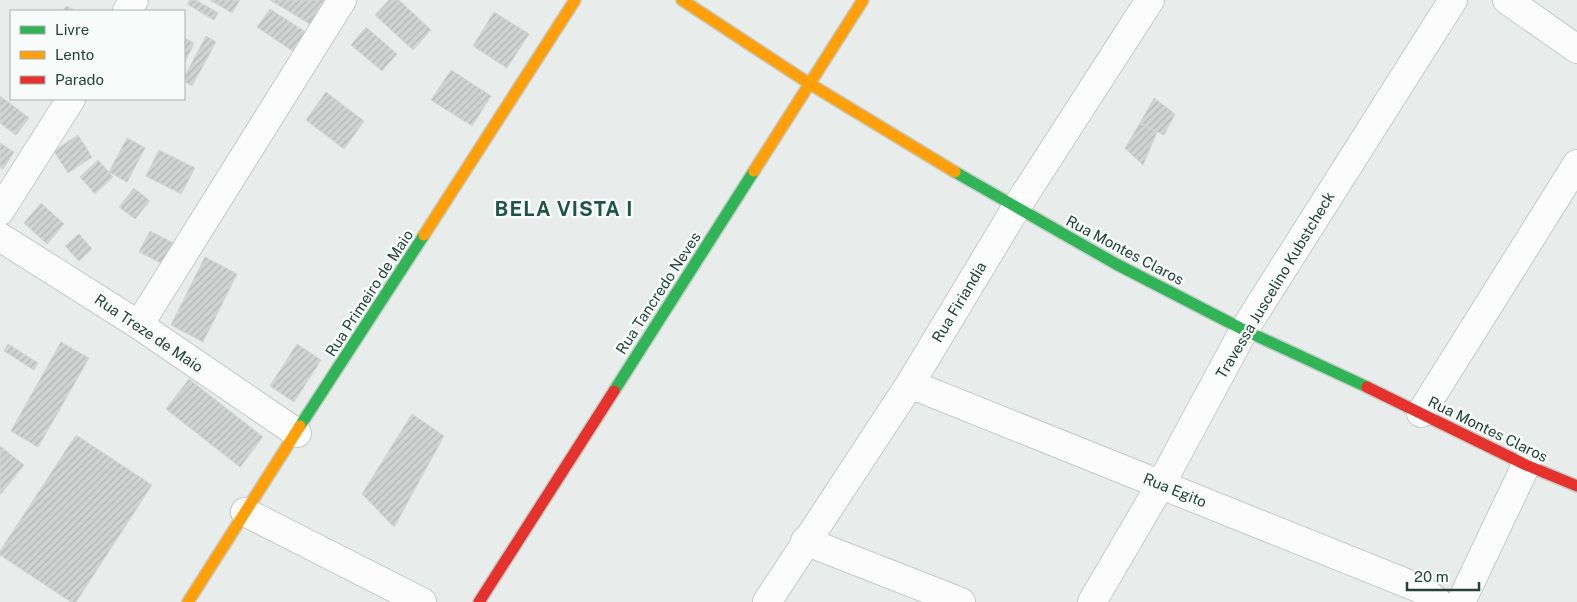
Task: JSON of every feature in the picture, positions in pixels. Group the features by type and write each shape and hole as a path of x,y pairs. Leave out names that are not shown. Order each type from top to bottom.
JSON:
{"street":[{"path":"140,325 342,0"},
{"name":"Rua Primeiro de Maio","path":"188,602 575,0"},
{"name":"Rua Montes Claros","path":"682,0 810,84 1016,208 1116,264 1244,330 1421,413 1526,465 1577,486"},
{"name":"Rua Tancredo Neves","path":"479,602 863,0"},
{"name":"Rua Firiandia","path":"766,602 910,384 1016,208 1150,0"},
{"name":"Travessa Juscelino Kubstcheck","path":"1092,602 1161,484 1244,330 1452,0"},
{"path":"1507,0 1577,49"},
{"path":"0,211 70,100"},
{"path":"1421,413 1577,164"},
{"name":"Rua Treze de Maio","path":"0,237 140,325 297,433"},
{"name":"Rua Egito","path":"910,384 1421,589 1438,602"},
{"path":"1462,602 1526,465"},
{"path":"245,512 422,602"},
{"path":"805,541 961,602"}],"building":[{"path":"190,0 196,0 218,13 214,20 187,4"},
{"path":"210,0 240,0 232,13"},
{"path":"270,0 324,0 310,24"},
{"path":"389,0 399,0 431,30 413,50 375,15"},
{"path":"66,6 74,10 64,10"},
{"path":"270,9 307,33 294,52 257,27"},
{"path":"494,12 529,34 507,68 473,46"},
{"path":"366,27 397,54 382,71 351,45"},
{"path":"206,36 216,42 192,86 185,82 185,76"},
{"path":"185,38 194,43 185,62"},
{"path":"451,70 491,96 472,126 431,100"},
{"path":"326,92 364,121 344,149 306,120"},
{"path":"0,96 29,118 16,135 0,123"},
{"path":"1154,98 1175,114 1164,135 1140,123"},
{"path":"1140,123 1157,132 1143,165 1125,148"},
{"path":"78,135 92,157 68,173 54,151"},
{"path":"127,138 145,148 127,182 109,172"},
{"path":"0,143 14,152 3,169 0,167"},
{"path":"159,150 195,168 181,194 146,176"},
{"path":"98,160 113,177 95,194 80,177"},
{"path":"134,188 150,201 135,219 119,207"},
{"path":"41,203 64,224 47,244 24,223"},
{"path":"150,231 177,245 167,266 139,252"},
{"path":"79,234 92,249 79,261 65,246"},
{"path":"205,257 237,274 203,342 171,325"},
{"path":"61,342 89,358 38,447 11,431"},
{"path":"8,344 38,363 34,370 4,351"},
{"path":"297,344 321,360 294,402 270,386"},
{"path":"189,379 263,437 240,467 166,409"},
{"path":"412,414 444,436 394,527 362,494"},
{"path":"76,435 152,485 76,602 71,602 0,555 0,551"},
{"path":"0,446 24,465 1,494 0,493"}],"traffic: fast":[{"path":"614,391 754,171"},
{"path":"955,172 1116,264 1244,330 1367,387"},
{"path":"300,426 424,235"}],"traffic: slow":[{"path":"424,235 575,0"},
{"path":"682,0 810,84 955,172"},
{"path":"754,171 863,0"},
{"path":"188,602 300,426"}],"traffic: jam":[{"path":"1367,387 1526,465 1577,486"},
{"path":"479,602 614,391"}],"district":[{"name":"BELA VISTA I","path":"564,209"}]}
